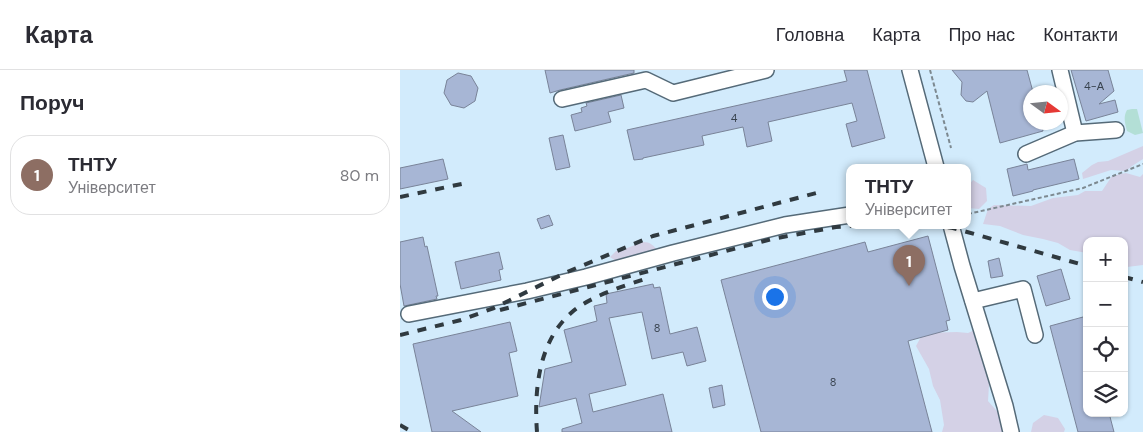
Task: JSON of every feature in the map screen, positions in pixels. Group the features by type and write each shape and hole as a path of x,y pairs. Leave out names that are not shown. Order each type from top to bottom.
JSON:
{"street":[{"path":"562,99 646,80 673,93 766,70"},
{"path":"910,70 935,164"},
{"path":"1060,70 1075,133"},
{"path":"1026,154 1075,133 1116,130"},
{"path":"409,314 586,278 673,253 785,225 846,215"},
{"path":"952,229 1011,432"},
{"path":"973,301 1023,289 1035,335"}],"path":[{"path":"930,70 951,148"},
{"path":"971,213 1083,188 1143,164"}],"shaded area":[{"path":"400,70 1143,70 1143,432 400,432"},
{"path":"1137,109 1143,133 1135,135 1127,131 1125,115 1127,110"},
{"path":"1143,146 1143,159 1126,171 1111,170 1083,179 1082,173 1092,165 1108,161"},
{"path":"1126,173 1140,177 1143,174 1143,265 1128,267 1128,237 1083,237 1083,252 1070,250 1058,243 1023,235 1000,226 983,224 988,209 994,205 1031,206 1053,198 1078,195 1085,191 1102,191 1112,176"},
{"path":"973,180 986,188 987,201 979,209 971,208 971,182"},
{"path":"643,242 652,244 658,252 616,261 610,257 616,251"},
{"path":"977,329 992,370 988,401 1003,418 1004,432 942,432 944,425 940,400 933,386 929,369 916,346 923,333 968,333"},
{"path":"1044,415 1058,418 1065,429 1064,432 1031,432 1033,423"}],"building":[{"path":"545,70 634,70 634,73 550,93"},
{"path":"844,70 867,70 885,138 852,147 846,124 857,121 852,103 768,122 772,141 747,147 743,127 702,136 704,145 634,160 627,130 847,81"},
{"path":"952,70 1027,70 1031,85 1023,85 1023,130 1043,131 1000,143 987,91 973,102 966,101 961,95 962,82"},
{"path":"1071,70 1108,70 1114,91 1099,104 1115,100 1118,112 1086,121"},
{"path":"458,73 471,76 478,88 475,101 464,108 451,105 444,93 447,80"},
{"path":"621,95 624,108 608,112 611,122 575,131 571,115 582,112 581,108 587,106 586,103"},
{"path":"563,135 570,167 556,170 549,138"},
{"path":"443,159 448,179 400,189 400,168"},
{"path":"1074,159 1079,179 1013,196 1007,169 1027,164 1028,170"},
{"path":"549,215 553,225 541,229 537,219"},
{"path":"928,236 950,320 946,321 948,330 908,341 932,432 761,432 721,280 865,242 868,252"},
{"path":"423,237 425,247 427,246 438,296 436,296 437,299 404,306 400,284 400,242"},
{"path":"499,252 503,269 499,270 501,280 461,289 455,262"},
{"path":"999,258 1003,276 991,278 988,261"},
{"path":"1061,269 1070,299 1046,306 1037,276"},
{"path":"653,284 654,288 660,287 670,334 697,327 706,361 687,366 683,352 652,359 642,312 609,318 626,385 589,394 593,412 663,394 672,432 562,432 562,429 582,423 576,398 539,407 545,369 572,362 564,330 597,321 594,306 607,303 606,294"},
{"path":"1083,317 1083,417 1110,417 1114,432 1078,432 1050,326"},
{"path":"510,322 517,351 509,353 518,396 452,411 481,432 432,432 413,344"},
{"path":"722,385 725,405 713,408 709,388"}],"railway":[{"path":"400,197 466,183"},
{"path":"400,335 461,320 494,308 567,272 653,236 824,191"},
{"path":"500,310 772,239 846,226"},
{"path":"957,229 1083,265"},
{"path":"537,432 536,401 540,368 551,338 560,325 571,313 588,301 648,278"},
{"path":"1128,278 1143,282"},
{"path":"400,425 412,432"}],"place":[{"name":"ТНТУ","path":"909,286"}]}
